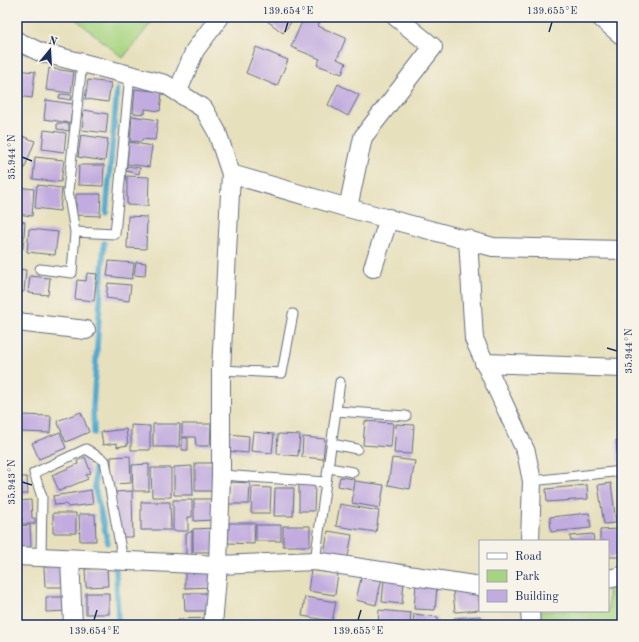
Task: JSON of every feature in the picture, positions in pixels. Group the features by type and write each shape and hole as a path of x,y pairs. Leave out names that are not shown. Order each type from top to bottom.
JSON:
{"street":[{"path":"178,91 196,50 220,17"},
{"path":"348,208 363,137 433,47 396,17"},
{"path":"603,17 622,32"},
{"path":"17,41 40,52 165,84 204,109 217,132 231,174 221,370 222,475 218,565 213,625"},
{"path":"231,174 348,208 468,239 493,247 622,250"},
{"path":"373,268 389,218"},
{"path":"468,239 474,339 526,452 532,481 530,540"},
{"path":"17,322 86,330"},
{"path":"484,363 622,368"},
{"path":"17,556 218,565 315,561 479,586"},
{"path":"70,558 73,625"},
{"path":"609,579 622,576"},
{"path":"530,612 530,625"}],"lane":[{"path":"40,269 72,273 75,232 68,191 82,63"},
{"path":"75,232 115,234 130,75"},
{"path":"221,370 282,373 293,314"},
{"path":"315,561 340,382"},
{"path":"336,411 406,416"},
{"path":"332,444 358,449"},
{"path":"41,557 42,497 34,472 86,450 105,461 123,561"},
{"path":"328,468 353,472"},
{"path":"532,481 622,471"},
{"path":"222,475 326,482"}],"green space":[{"path":"73,17 156,17 123,58"},
{"path":"622,584 622,625 535,625 535,612 609,612 609,587"}],"building":[{"path":"262,17 295,17 283,33"},
{"path":"304,17 321,17 318,26 346,38 337,59 346,63 342,74 317,65 320,59 291,47"},
{"path":"256,47 288,60 277,86 246,73"},
{"path":"49,68 74,72 71,93 46,90"},
{"path":"17,70 35,72 32,98 17,96"},
{"path":"88,80 111,83 108,102 85,99"},
{"path":"338,84 359,95 348,116 328,105"},
{"path":"135,89 162,92 160,111 145,109 145,114 133,113"},
{"path":"60,94 72,95 71,100 59,98"},
{"path":"46,100 73,104 70,123 44,119"},
{"path":"84,110 108,114 106,133 82,130"},
{"path":"132,116 158,120 155,140 142,139 141,142 130,141"},
{"path":"57,123 69,124 69,131 57,129"},
{"path":"44,130 66,133 64,152 42,149"},
{"path":"17,134 35,141 21,177 17,176"},
{"path":"81,135 108,139 105,161 78,157"},
{"path":"129,142 152,146 149,167 127,164"},
{"path":"35,157 64,160 61,182 33,179"},
{"path":"79,165 104,165 103,186 78,185"},
{"path":"127,166 140,168 139,174 126,171"},
{"path":"127,176 149,177 148,206 127,205"},
{"path":"37,185 62,188 60,211 35,208"},
{"path":"17,187 34,189 32,216 17,214"},
{"path":"76,194 101,194 100,216 76,215"},
{"path":"128,216 147,217 146,249 127,248"},
{"path":"17,221 25,222 23,249 17,248"},
{"path":"29,229 58,232 55,255 27,252"},
{"path":"109,261 134,263 132,279 107,276"},
{"path":"136,262 146,263 145,276 134,275"},
{"path":"17,269 26,270 24,292 17,292"},
{"path":"87,273 97,274 94,301 75,299 77,280 86,281"},
{"path":"30,276 50,278 48,295 28,293"},
{"path":"108,283 131,285 129,301 106,298"},
{"path":"81,412 89,432 66,442 57,421"},
{"path":"22,415 51,416 50,433 21,432"},
{"path":"365,421 393,423 391,447 363,445"},
{"path":"153,424 180,424 179,447 153,447"},
{"path":"182,424 211,424 210,446 196,446 195,437 182,437"},
{"path":"396,424 414,425 412,454 394,453"},
{"path":"131,425 150,426 150,450 131,450"},
{"path":"126,429 128,445 117,447 117,443 103,445 101,432"},
{"path":"60,432 66,448 39,459 32,443"},
{"path":"253,432 274,434 272,453 251,451"},
{"path":"229,434 249,436 248,453 227,451"},
{"path":"278,434 300,435 298,456 277,454"},
{"path":"303,437 325,439 323,459 302,457"},
{"path":"182,438 188,438 188,450 182,450"},
{"path":"622,439 622,462 618,462 616,440"},
{"path":"130,456 131,483 111,484 111,457"},
{"path":"17,457 19,471 17,471"},
{"path":"85,457 91,473 86,475 88,479 59,491 52,475 78,464 77,461"},
{"path":"392,458 415,461 410,489 388,485"},
{"path":"195,463 213,463 214,491 195,491"},
{"path":"149,464 149,491 133,491 132,465"},
{"path":"192,466 193,495 174,495 174,467"},
{"path":"151,468 171,468 171,497 152,497"},
{"path":"17,477 27,477 28,494 17,494"},
{"path":"340,477 354,479 353,489 338,486"},
{"path":"355,481 384,485 380,508 352,503"},
{"path":"230,482 250,483 249,504 229,504"},
{"path":"611,483 616,523 604,524 598,485"},
{"path":"299,485 315,485 314,511 299,511"},
{"path":"587,485 588,499 547,502 546,489"},
{"path":"252,487 271,488 270,513 251,513"},
{"path":"275,488 294,488 293,516 274,516"},
{"path":"91,490 93,504 68,507 66,504 55,505 53,496"},
{"path":"132,491 133,537 123,537 116,515 116,492"},
{"path":"194,499 213,499 213,520 194,521"},
{"path":"31,500 32,518 35,518 35,524 22,524 22,518 17,518 17,501"},
{"path":"173,500 192,500 192,517 188,517 188,531 173,531"},
{"path":"141,502 170,502 171,530 141,530"},
{"path":"340,504 379,511 376,532 336,526"},
{"path":"53,513 76,513 76,533 53,533"},
{"path":"589,513 591,528 551,532 550,517"},
{"path":"79,514 95,514 96,541 80,541"},
{"path":"229,523 255,523 254,544 228,543"},
{"path":"30,525 31,547 17,548 17,526"},
{"path":"256,525 281,525 281,541 256,541"},
{"path":"283,526 310,526 310,546 283,546"},
{"path":"214,528 214,552 193,552 193,529"},
{"path":"618,529 619,557 609,557 609,540 600,540 600,530"},
{"path":"192,531 192,556 186,556 186,534"},
{"path":"328,531 352,535 348,557 324,554"},
{"path":"593,534 594,540 571,540 570,536"},
{"path":"67,566 68,587 45,587 44,567"},
{"path":"107,568 108,586 86,587 85,569"},
{"path":"311,570 338,574 335,595 308,591"},
{"path":"213,571 214,587 185,588 185,572"},
{"path":"362,574 382,578 376,605 356,600"},
{"path":"384,579 404,581 402,604 382,602"},
{"path":"416,584 437,586 435,610 414,609"},
{"path":"478,589 479,610 455,612 453,591"},
{"path":"86,593 109,593 109,614 86,614"},
{"path":"184,593 209,593 210,611 185,611"},
{"path":"46,597 68,597 69,611 46,612"},
{"path":"305,597 336,602 332,621 302,616"},
{"path":"379,610 411,613 410,625 378,625"},
{"path":"414,614 438,617 438,625 413,625"},
{"path":"480,616 481,625 455,625 454,618"},
{"path":"210,618 210,625 178,625 178,619"},
{"path":"110,621 110,625 87,625 87,622"},
{"path":"70,622 70,625 48,625 48,623"}],"waterway":[{"path":"106,213 117,90"},
{"path":"94,433 93,407 104,243"},
{"path":"95,467 95,489 108,543"},
{"path":"116,567 118,625"}]}
